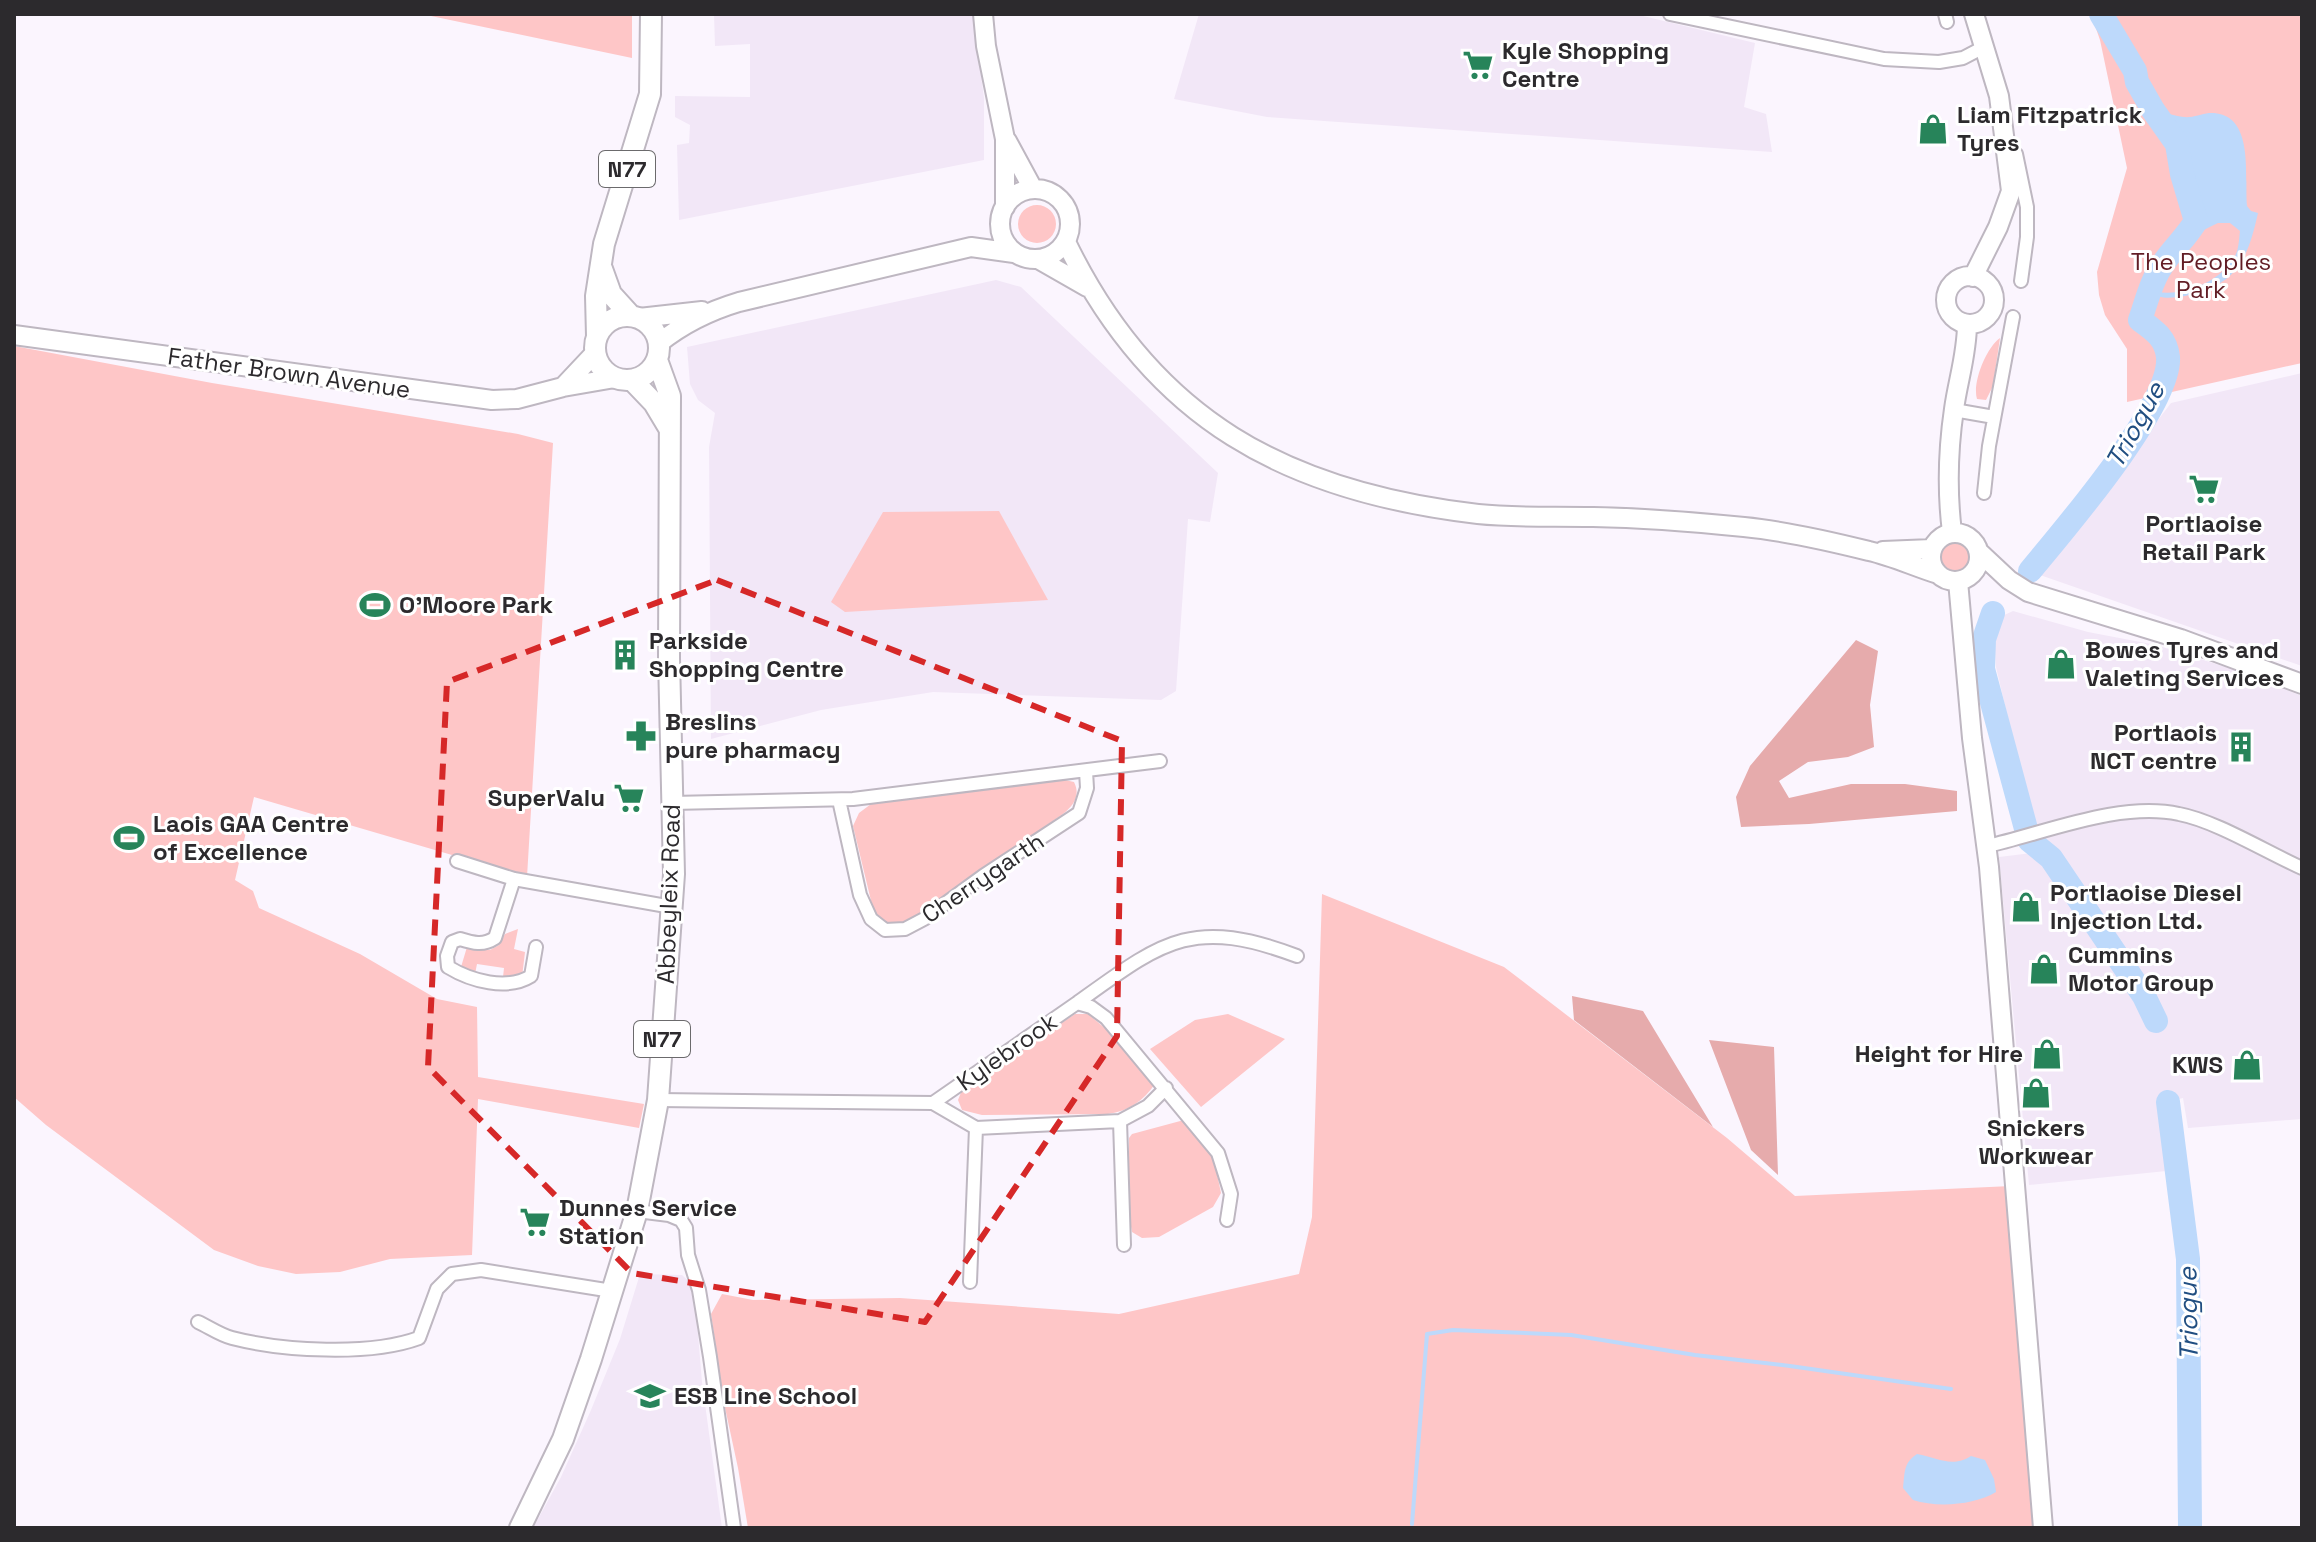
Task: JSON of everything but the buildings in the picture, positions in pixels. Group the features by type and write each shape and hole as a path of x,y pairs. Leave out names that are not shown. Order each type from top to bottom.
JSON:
{"main road":[{"name":"N77","path":"596,344 596,296 604,244 648,103 651,14"},
{"path":"983,14 986,46 1005,139 1004,240 1014,253"},
{"path":"1973,277 1989,287 1993,306 1986,318 1967,324 1954,319 1950,313 1947,294 1954,283 1973,277 1998,227 2011,191 1999,96 1974,14"},
{"path":"1005,139 1033,189"},
{"path":"563,387 596,344 601,329 614,318 713,310 971,247 1038,259 1054,254 1066,242 1071,226 1067,209 1049,192 1033,189 1017,195 971,247"},
{"path":"1066,242 1087,287 1149,368 1196,410 1246,445 1281,465 1338,487 1378,498 1481,514 1611,517 1747,527 1872,551 1950,580 2009,580"},
{"path":"1038,259 1087,287"},
{"name":"N77","path":"602,269 611,294 652,328 658,352"},
{"path":"624,379 647,373 658,352 681,326 713,310"},
{"path":"1952,532 1947,495 1954,410 1967,348 1967,324"},
{"name":"Father Brown Avenue","path":"14,335 460,398 517,399 563,387 624,379"},
{"path":"596,344 602,368 624,379 654,403 669,428"},
{"name":"Abbeyleix Road","path":"520,1528 563,1439 612,1291 637,1211 658,1100 674,874 670,396 658,352"},
{"path":"1938,574 1931,562 1932,549 1942,536 1952,532 1969,537 1978,551 2009,580 2028,592 2181,639 2302,684"},
{"path":"1872,551 1932,549"},
{"path":"1978,551 1978,563 1964,578 1972,738 1987,846 2043,1528"}],"street":[{"path":"1670,14 1884,59 1939,62 1963,58 1984,47"},
{"path":"2008,152 2016,154 2027,207 2027,237 2021,281"},
{"path":"1984,493 1994,417 2013,317"},
{"path":"1954,410 1994,417"},
{"path":"672,803 839,800 1160,761"},
{"name":"Cherrygarth","path":"839,800 860,895 871,919 885,930 905,929 947,905 983,876 1079,813 1087,788 1086,771"},
{"path":"1987,846 2098,819 2152,810 2206,822 2302,868"},
{"path":"457,861 514,879 672,907"},
{"path":"514,879 495,938 476,944 460,939 452,942 447,956 448,967 485,980 507,984 523,981 531,976 536,947"},
{"path":"1077,1003 1146,955 1180,940 1224,935 1267,944 1297,956"},
{"name":"Kylebrook","path":"658,1100 933,1103 1077,1003 1091,1007 1106,1018 1218,1153 1231,1194 1227,1220"},
{"path":"933,1103 976,1128 1120,1121 1148,1106 1166,1088"},
{"path":"1120,1121 1124,1245"},
{"path":"970,1282 976,1128"},
{"path":"637,1211 669,1215 681,1220 686,1228 688,1255 699,1290 706,1330 734,1528"},
{"path":"198,1320 228,1338 277,1347 375,1347 404,1344 419,1338 437,1289 452,1274 481,1270 612,1291"}],"highlighted area":[{"path":"717,580 1122,741 1117,1036 925,1322 632,1273 428,1067 447,682"}],"shaded area":[{"path":"714,14 973,14 984,98 984,160 679,220 677,145 689,143 690,125 675,117 675,96 750,97 750,44 715,46"},
{"name":"Kyle Shopping Centre","path":"1199,14 1635,14 1755,43 1744,107 1766,114 1772,152 1267,117 1174,99"},
{"path":"996,280 1021,287 1218,473 1210,522 1188,519 1176,691 1161,700 933,692 821,710 711,739 709,447 715,413 698,400 690,384 687,347"},
{"name":"Portlaoise Retail Park","path":"2302,373 2302,666 2040,575 2171,403"},
{"path":"2013,611 2088,632 2156,645 2235,670 2302,696 2302,1119 2188,1128 2183,1098 2166,1102 2176,1170 2029,1185 1999,857 2032,853 2029,845 2035,834 1996,667 1994,636 2000,617"},
{"path":"1856,640 1878,651 1870,705 1874,747 1848,757 1808,762 1779,781 1789,798 1851,784 1905,784 1957,791 1957,811 1741,827 1736,797 1750,766"},
{"path":"1572,996 1643,1011 1713,1127 1574,1020"},
{"path":"1709,1040 1774,1047 1778,1175 1751,1150"},
{"name":"ESB Line School","path":"640,1274 682,1275 694,1286 702,1382 722,1528 533,1528 561,1477 591,1410 620,1339"}],"green space":[{"path":"632,14 632,58 431,16"},
{"name":"The Peoples Park","path":"2091,14 2302,14 2302,363 2127,402 2127,349 2105,315 2097,272 2127,168 2100,40"},
{"path":"1037,205 1050,211 1056,224 1050,237 1037,243 1024,237 1018,224 1024,211"},
{"path":"2000,338 1993,386 1986,400 1977,399 1981,366"},
{"name":"Laois GAA Centre of Excellence","path":"14,346 518,434 553,443 527,877 254,797 235,880 253,891 259,908 360,954 437,999 477,1007 478,1077 644,1104 639,1128 478,1099 472,1255 390,1259 340,1272 296,1274 258,1266 214,1250 46,1125 14,1097"},
{"path":"999,511 1048,600 845,612 831,602 883,512"},
{"path":"1956,541 1967,545 1971,556 1967,567 1956,571 1945,567 1941,556 1945,545"},
{"path":"1065,780 1074,782 1077,792 1073,804 1063,814 907,922 884,922 874,913 853,826 859,813 871,804"},
{"path":"1322,894 1504,967 1727,1138 1795,1196 2011,1186 2037,1528 748,1528 711,1314 722,1294 753,1300 900,1298 1119,1314 1299,1274 1312,1217"},
{"path":"518,929 514,949 525,952 522,977 503,977 504,968 477,964 475,974 461,967 467,947 490,950 499,945 505,934"},
{"path":"1075,1014 1088,1014 1118,1039 1155,1084 1146,1095 1129,1108 1108,1114 982,1115 962,1110 958,1100 962,1090"},
{"path":"1228,1014 1285,1039 1201,1107 1150,1049 1195,1020"},
{"path":"1184,1120 1213,1155 1221,1193 1213,1207 1159,1237 1142,1238 1132,1232 1129,1216 1129,1138 1132,1134"}],"water":[{"path":"2153,110 2184,117 2209,113 2224,115 2234,123 2241,134 2244,148 2247,206 2258,213 2244,258 2228,278 2202,291 2166,298 2149,291 2164,262 2184,241 2196,221 2177,144","holes":["2218,223 2230,223 2240,231 2238,247 2235,256 2221,273 2191,289 2158,292 2155,286 2160,275 2180,248 2207,228"]},
{"path":"1917,1454 1951,1462 1971,1456 1985,1460 1996,1492 1956,1504 1913,1500 1903,1488 1907,1465"}],"waterway":[{"name":"Triogue","path":"2030,571 2089,499 2135,436 2153,405 2165,378 2167,350 2154,331 2140,320 2160,268 2196,221 2177,144 2153,110 2137,82 2135,71 2101,14"},
{"name":"Triogue","path":"1993,613 1984,639 1983,669 2029,840 2051,858 2144,996 2156,1021"},
{"name":"Triogue","path":"2168,1102 2188,1259 2190,1528"},
{"path":"1412,1524 1427,1334 1453,1330 1571,1335 1951,1389"}],"place":[{"name":"Kyle Shopping Centre","path":"1478,65"},
{"name":"Liam Fitzpatrick Tyres","path":"1933,129"},
{"name":"Portlaoise Retail Park","path":"2204,489"},
{"name":"O'Moore Park","path":"375,605"},
{"name":"Parkside Shopping Centre","path":"625,655"},
{"name":"Bowes Tyres and Valeting Services","path":"2061,664"},
{"name":"Breslins pure pharmacy","path":"641,736"},
{"name":"Portlaois NCT centre","path":"2241,747"},
{"name":"SuperValu","path":"629,798"},
{"name":"Laois GAA Centre of Excellence","path":"129,838"},
{"name":"Portlaoise Diesel Injection Ltd.","path":"2026,907"},
{"name":"Cummins Motor Group","path":"2044,969"},
{"name":"Height for Hire","path":"2047,1054"},
{"name":"KWS","path":"2247,1065"},
{"name":"Snickers Workwear","path":"2036,1093"},
{"name":"Dunnes Service Station","path":"535,1222"},
{"name":"ESB Line School","path":"650,1396"}]}
